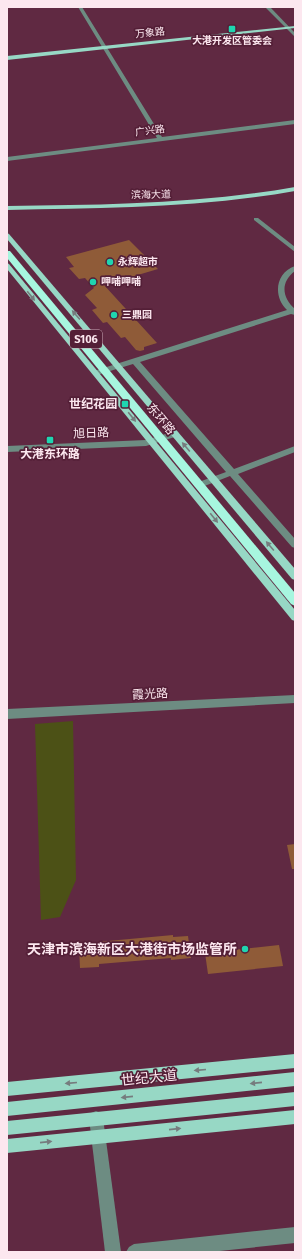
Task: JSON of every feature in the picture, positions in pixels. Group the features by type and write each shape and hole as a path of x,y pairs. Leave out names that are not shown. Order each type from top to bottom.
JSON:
{"highway":[{"name":"东环路","path":"7,244 108,370"},
{"name":"东环路","path":"7,253 163,436 206,482 295,588"},
{"name":"东环路","path":"206,482 295,601"}],"main road":[{"name":"万象路","path":"7,58 295,24"},
{"name":"万象路","path":"285,26 295,27"},
{"name":"万象路","path":"7,55 104,46"},
{"name":"滨海大道","path":"7,208 201,203 248,198 295,189"},
{"name":"滨海大道","path":"7,212 203,207 295,194"},
{"path":"7,235 108,370 163,436 295,576"},
{"path":"7,265 108,370"},
{"path":"163,436 295,617"},
{"path":"7,1089 295,1061"},
{"name":"世纪大道","path":"7,1109 295,1079"},
{"path":"7,1128 295,1099"},
{"path":"7,1146 295,1117"}],"street":[{"path":"80,7 160,139"},
{"path":"267,7 295,36"},
{"name":"广兴路","path":"7,158 295,122"},
{"path":"256,219 295,250"},
{"path":"294,312 285,304 280,291 283,279 295,268"},
{"path":"108,370 294,312"},
{"path":"135,361 295,545"},
{"name":"旭日路","path":"7,445 163,436"},
{"name":"旭日路","path":"7,449 163,436"},
{"path":"206,482 295,449"},
{"name":"霞光路","path":"7,710 295,694"},
{"name":"霞光路","path":"7,714 295,699"},
{"path":"96,1118 113,1252"},
{"path":"134,1252 295,1235"}],"green space":[{"path":"73,721 76,880 60,917 41,920 35,724"}],"building":[{"path":"129,240 158,269 104,285 157,343 144,347 144,350 140,351 136,350 125,337 121,338 107,322 103,323 92,310 97,308 85,295 94,288 85,278 79,279 69,268 74,267 66,257"},
{"path":"295,844 295,869 292,869 287,845"},
{"path":"173,935 173,937 188,936 191,958 171,960 171,958 99,964 99,967 80,968 79,946 97,944 97,942"},
{"name":"天津市滨海新区大港街市场监管所","path":"279,945 283,966 208,974 205,953"}],"place":[{"name":"大港开发区管委会","path":"232,29"},
{"name":"永辉超市","path":"110,262"},
{"name":"呷哺呷哺","path":"93,282"},
{"name":"三鼎园","path":"114,315"},
{"name":"世纪花园","path":"125,404"},
{"name":"大港东环路","path":"50,440"},
{"name":"天津市滨海新区大港街市场监管所","path":"245,949"}]}
